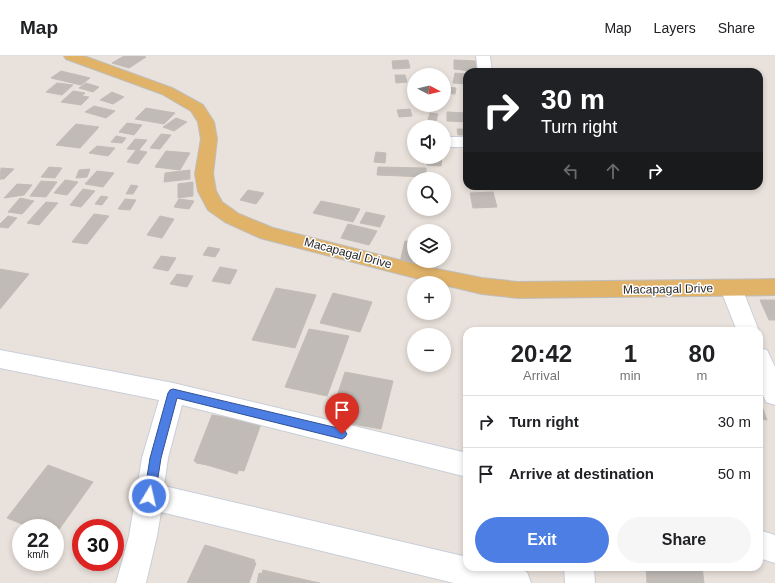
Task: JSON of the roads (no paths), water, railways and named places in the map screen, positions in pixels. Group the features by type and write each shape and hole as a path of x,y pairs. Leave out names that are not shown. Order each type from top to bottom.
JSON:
{"main road":[{"name":"Macapagal Drive","path":"70,56 167,90 197,108 206,122 209,139 204,174 207,191 215,206 232,218 267,233 332,248 427,274 482,286 525,290 775,287"}],"street":[{"path":"483,56 484,68"},
{"path":"451,142 463,142"},
{"path":"731,288 746,327"},
{"path":"0,359 173,393 463,464"},
{"path":"763,366 775,395"},
{"path":"131,583 143,536 155,458 173,393"},
{"path":"149,496 463,570"},
{"path":"763,545 775,549"},
{"path":"465,571 516,583"},
{"path":"579,571 580,583"}]}
